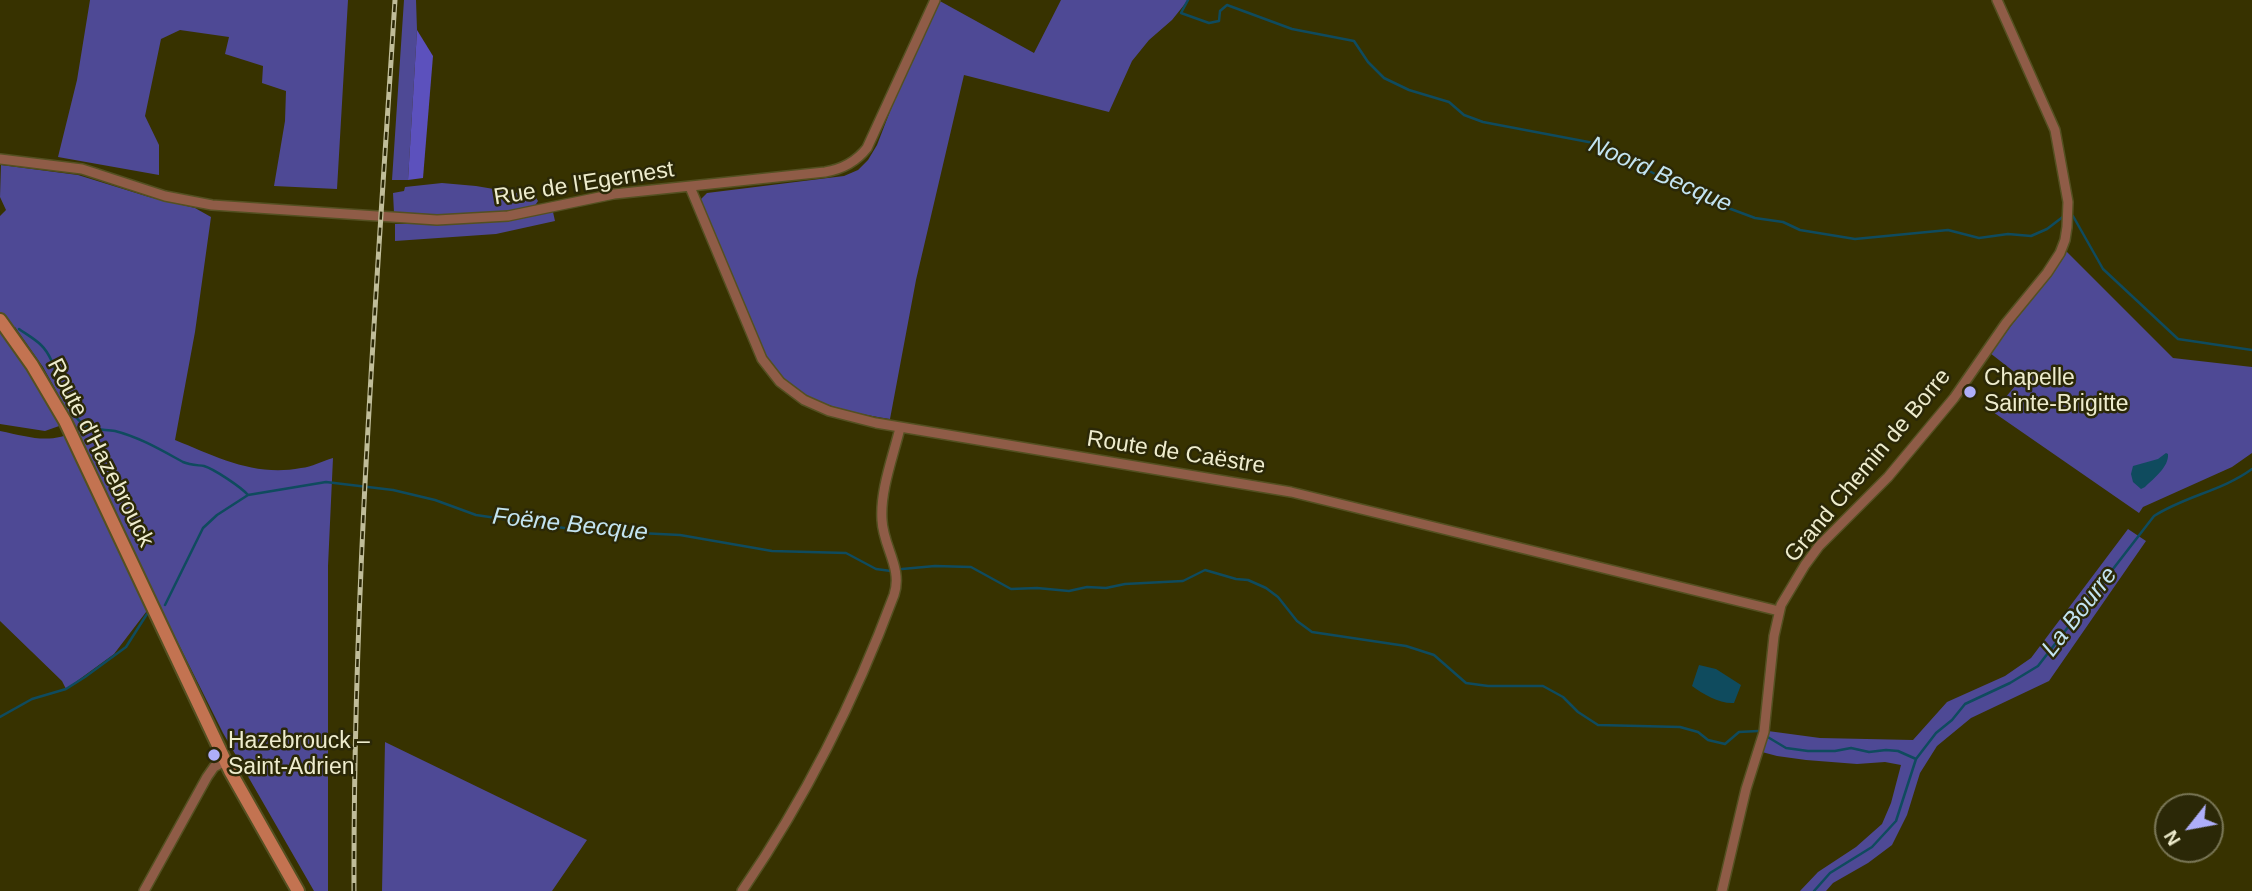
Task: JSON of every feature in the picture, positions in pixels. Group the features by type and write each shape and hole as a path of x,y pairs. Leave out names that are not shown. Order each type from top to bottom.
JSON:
{"main road":[{"name":"Route d'Hazebrouck","path":"0,320 61,413 225,761 299,891"}],"street":[{"name":"Rue de l'Egernest","path":"0,159 82,169 165,196 220,205 447,220 508,216 614,194 825,172 843,167 863,153 876,132 935,0"},
{"name":"Grand Chemin de Borre","path":"1722,891 1764,732 1779,611 1819,546 1881,484 1954,398 2001,330 2047,272 2063,246 2068,212 2065,176 2055,130 1997,0"},
{"name":"Route de Caëstre","path":"690,187 755,345 774,376 797,396 816,406 900,428 1291,492 1779,611"},
{"path":"742,891 771,847 831,743 896,590 897,571 884,533 882,514 900,428"},
{"path":"145,891 204,780 225,761"}],"shaded area":[{"path":"90,0 348,0 337,189 274,186 285,121 286,91 262,83 263,66 225,54 229,37 180,30 161,39 145,116 159,145 159,175 58,157 77,80"},
{"path":"404,0 416,0 417,30 408,180 392,180"},
{"path":"938,0 1034,53 1061,0 1188,0 1132,61 1109,112 964,75 916,280 890,419 853,412 818,400 787,382 774,368 763,352 700,200 707,193 844,176 858,170 877,145 908,65"},
{"path":"417,30 433,56 423,178 408,180"},
{"path":"1,165 78,175 195,208 211,217 195,332 175,440 236,464 268,470 305,467 333,458 328,566 328,891 314,891 223,733 156,599 114,654 66,689 62,681 0,621 0,431 49,438 68,435 78,430 43,367 15,327 4,335 42,389 62,425 45,431 0,424 0,216 6,210 0,197"},
{"path":"442,183 535,196 538,201 534,207 482,215 394,213 393,193 404,191 405,187"},
{"path":"553,212 555,221 496,234 395,241 395,224 475,223"},
{"path":"2066,251 2173,358 2252,367 2252,453 2232,467 2143,507 2139,513 1993,412 2022,378 1990,353 2062,260"},
{"path":"2128,529 2146,541 2049,681 1971,718 1937,746 1920,773 1907,815 1892,845 1868,863 1833,883 1826,891 1800,891 1818,872 1856,847 1882,824 1891,803 1901,765 1885,762 1857,764 1777,756 1762,752 1768,731 1820,738 1913,740 1947,702 2005,676 2031,658"},
{"path":"385,742 587,840 552,891 382,891"}],"water":[{"path":"2166,453 2168,459 2164,468 2145,487 2141,489 2133,482 2133,466 2158,459"},
{"path":"1699,665 1716,669 1741,685 1734,703 1717,700 1692,686"}],"waterway":[{"name":"Noord Becque","path":"1188,0 1181,13 1209,23 1219,21 1220,11 1227,5 1292,29 1354,41 1368,62 1384,78 1409,90 1449,102 1464,115 1483,122 1599,144 1696,196 1755,218 1783,222 1800,230 1855,239 1948,230 1979,238 2008,234 2031,236 2047,229 2064,216"},
{"name":"Noord Becque","path":"2073,216 2103,269 2178,339 2252,350"},
{"path":"19,329 39,343 47,353 69,407 83,424 94,429 124,434 150,444 183,462 204,466 234,483 248,495"},
{"name":"La Bourre","path":"1814,891 1830,873 1872,847 1896,821 1916,759 1936,733 1952,720 1965,704 2010,683 2038,666 2154,516 2228,483 2252,469"},
{"name":"Foëne Becque","path":"165,605 203,528 217,515 248,495 326,482 393,490 435,500 476,515 578,530 680,535 772,551 846,553 876,569 891,571"},
{"name":"Foëne Becque","path":"902,569 971,567 1011,589 1069,591 1087,587 1106,588 1125,584 1183,581 1205,570 1248,580 1266,588 1278,597 1297,621 1312,632 1406,646 1434,655 1466,683 1488,686 1543,686 1563,697 1578,712 1598,725 1680,727 1698,732 1708,740 1725,744 1739,732 1758,731"},
{"path":"0,717 32,699 66,689 85,677 126,647 147,614"},
{"name":"Foëne Becque","path":"1766,736 1786,748 1808,751 1851,748 1869,752 1898,751 1916,759"}],"railway":[{"path":"354,891 357,668 362,557 373,334 395,0"}],"place":[{"name":"Chapelle Sainte-Brigitte","path":"1970,392"},
{"name":"Hazebrouck – Saint-Adrien","path":"214,755"}]}
